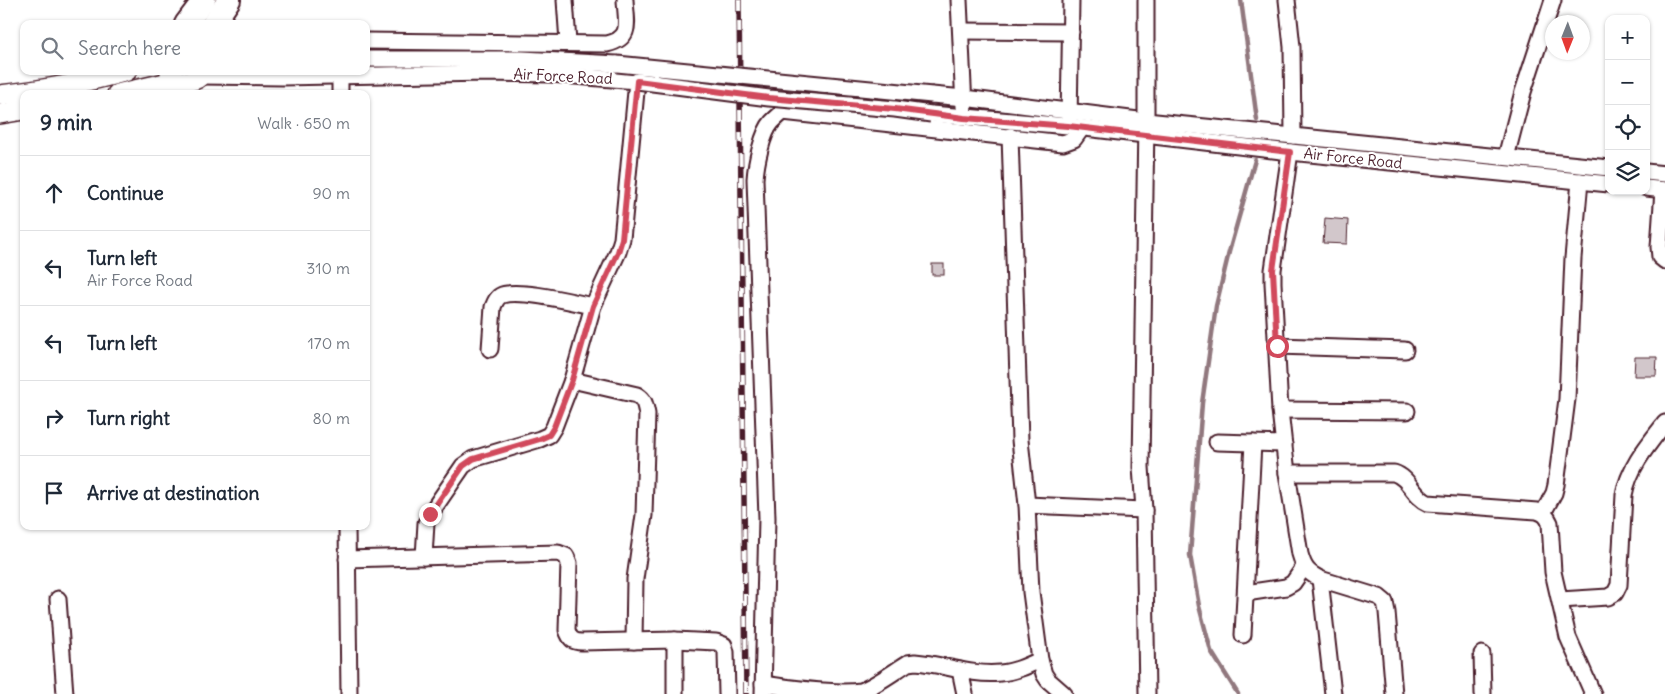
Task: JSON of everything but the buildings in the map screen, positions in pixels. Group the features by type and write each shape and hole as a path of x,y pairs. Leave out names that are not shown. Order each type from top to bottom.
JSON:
{"highway":[{"path":"189,20 204,0"},
{"path":"216,20 229,0"}],"main road":[{"path":"37,90 114,75"},
{"path":"129,90 172,76 189,82 203,75"},
{"path":"0,96 20,93"},
{"path":"0,114 20,111"}],"street":[{"path":"566,0 568,42"},
{"path":"370,41 568,42 607,44 623,38 626,29 625,0"},
{"path":"959,0 964,118"},
{"path":"783,112 1063,143 1074,139 1075,127 1069,111 1071,0"},
{"path":"1146,0 1141,467 1144,510 1147,694"},
{"path":"1287,0 1292,47 1293,136"},
{"path":"1506,158 1523,92 1553,0"},
{"path":"961,31 1071,32"},
{"name":"Air Force Road","path":"370,60 522,58 617,64 964,98 1069,111 1145,129 1290,152 1605,184"},
{"name":"Air Force Road","path":"370,73 541,74 637,81 964,118 1075,127 1293,136 1605,168"},
{"name":"Air Force Road","path":"230,75 282,77 311,75"},
{"path":"340,75 340,90"},
{"path":"424,557 426,523 430,514 463,466 473,459 540,439 549,435 554,427 572,380 593,306 622,239 637,81"},
{"path":"797,100 772,122 767,129 756,167 755,179 767,518 763,689 815,693 854,693 862,691 908,663 915,662 960,670 1000,673 1018,670 1040,660"},
{"path":"1010,136 1020,440 1027,505 1032,592 1040,660 1044,674 1064,694"},
{"path":"1290,152 1273,270 1280,410 1287,473 1300,554 1304,567 1312,575 1379,597 1385,602 1394,694"},
{"path":"1650,172 1665,174"},
{"path":"1543,513 1554,493 1566,413 1573,258 1580,182"},
{"path":"1650,188 1664,190 1659,247 1660,257 1665,261"},
{"path":"490,349 493,307 495,301 500,296 510,294 546,297 593,306"},
{"path":"1277,346 1405,350"},
{"path":"572,380 637,395 643,399 646,406 644,515 635,579 634,641"},
{"path":"1280,410 1407,411"},
{"path":"1560,600 1608,597 1615,592 1619,585 1626,484 1637,461 1665,423"},
{"path":"1217,442 1284,444"},
{"path":"1243,635 1253,443"},
{"path":"1287,473 1394,473 1399,474 1405,479 1421,500 1428,503 1543,513 1550,523 1553,572 1571,646 1593,694"},
{"path":"1027,505 1144,510"},
{"path":"347,530 349,694"},
{"path":"347,560 558,553 566,556 569,563 567,630 570,638 575,642 674,640 716,642 724,645 726,652 727,694"},
{"path":"1246,593 1286,587 1293,583 1304,567"},
{"path":"1320,579 1333,694"},
{"path":"58,599 65,694"},
{"path":"674,640 675,694"},
{"path":"1482,654 1483,694"},
{"path":"960,670 965,694"}],"waterway":[{"path":"1241,0 1257,120"},
{"path":"1238,694 1211,651 1199,606 1190,555 1202,403 1216,306 1255,160"}],"railway":[{"path":"739,0 746,694"}],"route":[{"path":"430,514 463,466 473,459 540,439 549,435 554,427 570,387 593,306 622,239 637,81 769,98 895,109 964,118 1068,126 1290,152 1273,270 1277,346"}]}
